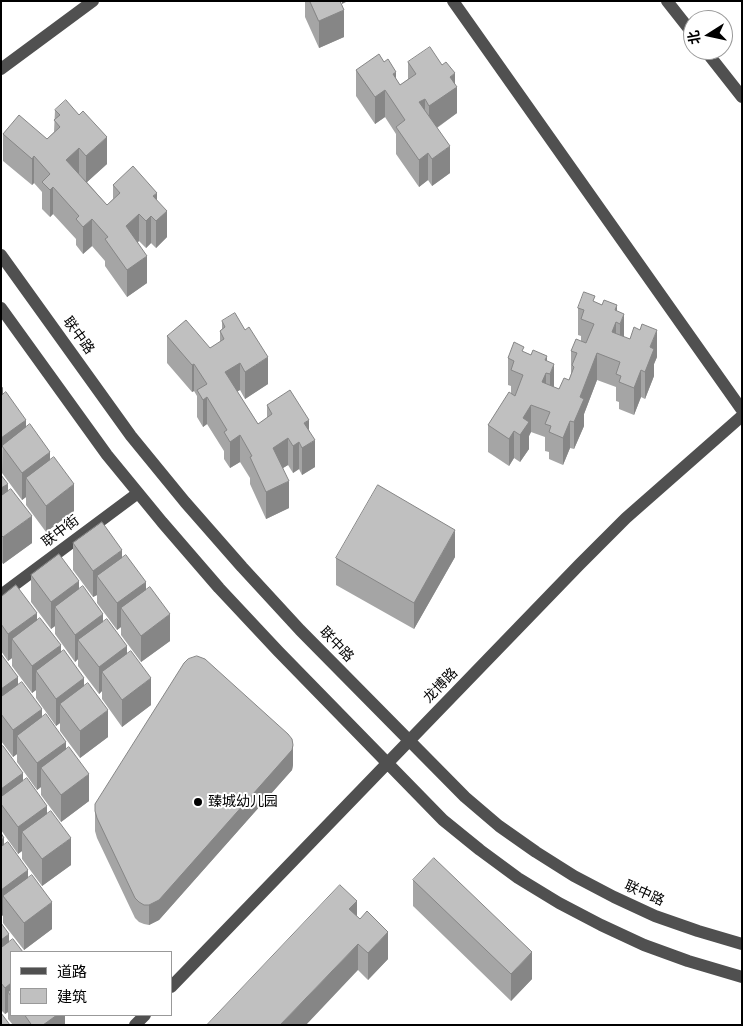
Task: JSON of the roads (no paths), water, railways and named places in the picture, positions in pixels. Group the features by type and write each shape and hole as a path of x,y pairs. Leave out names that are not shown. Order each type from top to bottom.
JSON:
{"street":[{"path":"1,69 93,1"},
{"path":"453,1 742,410"},
{"path":"667,1 683,21"},
{"path":"713,60 742,97"},
{"name":"联中路","path":"1,255 131,436 185,502 300,630 465,797 499,826 574,876 655,916 742,944"},
{"path":"1,308 107,455 219,588 278,651 444,820 518,878 559,903 644,945 688,961 742,977"},
{"name":"龙博路","path":"172,986 579,564 626,518 742,416"},
{"name":"联中街","path":"1,594 138,493"}],"place":[{"name":"臻城幼儿园","path":"198,802"}]}
